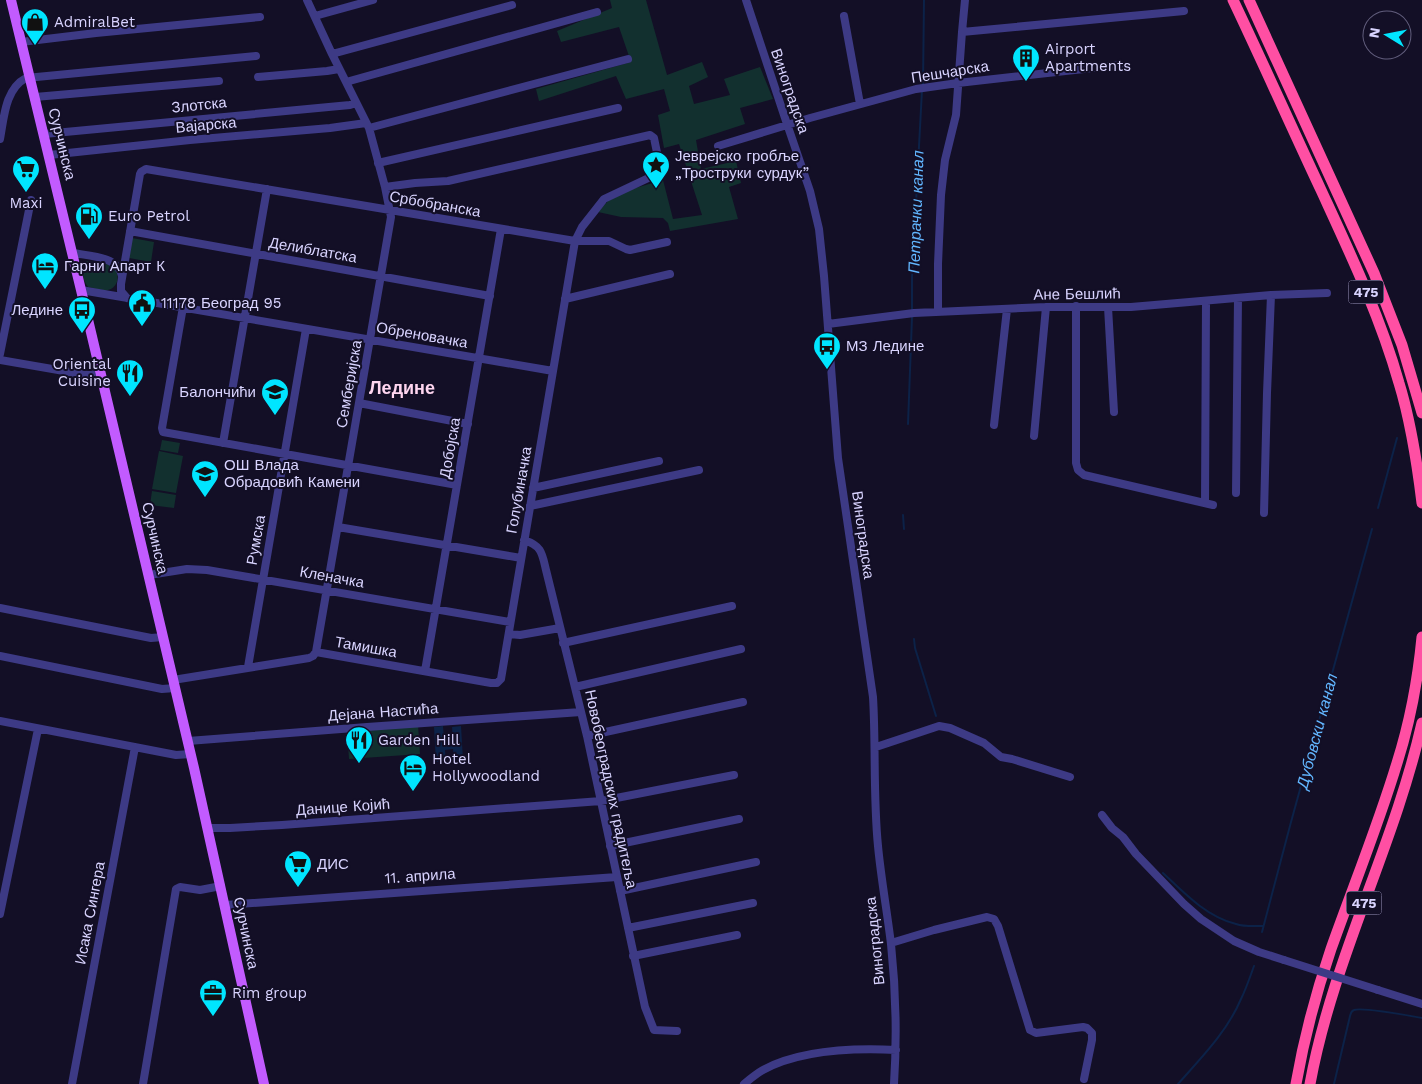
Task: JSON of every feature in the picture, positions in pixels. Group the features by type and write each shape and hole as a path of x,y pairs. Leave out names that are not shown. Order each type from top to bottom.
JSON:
{"highway":[{"name":"475","path":"1233,0 1345,242 1386,341 1400,384 1408,418 1422,503"},
{"name":"475","path":"1249,0 1374,273 1402,346 1422,413"},
{"name":"475","path":"1296,1084 1309,1023 1323,975 1398,762 1411,707 1422,637"},
{"name":"475","path":"1310,1084 1319,1040 1334,988 1400,802 1422,723"}],"main road":[{"name":"Сурчинска","path":"11,0 82,290 188,741 264,1084"}],"street":[{"name":"Семберијска","path":"307,0 339,69 368,125 385,187 391,221 316,652"},
{"path":"315,16 373,0"},
{"name":"Виноградска","path":"746,0 810,191 815,209 822,256 838,458 873,698 878,843 891,943 896,1011 894,1084"},
{"path":"938,312 941,195 945,160 956,115 965,0"},
{"path":"332,54 512,5"},
{"path":"962,32 1184,11"},
{"path":"346,82 597,12"},
{"path":"844,16 860,104"},
{"path":"21,42 260,18"},
{"path":"0,139 9,97 20,81 30,77 256,56"},
{"name":"Вајарска","path":"49,155 190,140 368,125 628,59"},
{"name":"Пешчарска","path":"718,146 916,89 1120,65"},
{"path":"258,77 339,69"},
{"path":"35,97 219,81"},
{"name":"Злотска","path":"44,134 356,103"},
{"path":"378,163 618,108"},
{"path":"385,187 448,181 650,135 654,138 660,173 606,198 583,225 575,241"},
{"name":"Србобранска","path":"130,231 140,174 149,168 502,230 575,241 609,241 626,250 667,242"},
{"path":"223,443 267,189"},
{"path":"0,354 31,200"},
{"name":"Добојска","path":"425,671 502,230"},
{"path":"127,298 121,291 121,280 130,231"},
{"name":"Делиблатска","path":"130,231 490,296"},
{"name":"Голубиначка","path":"497,683 500,681 502,674 575,241"},
{"path":"110,261 120,259 127,250"},
{"path":"72,253 110,261 118,266 121,280 116,290 110,294"},
{"path":"565,299 670,274"},
{"name":"Обреновачка","path":"82,290 553,371"},
{"name":"Ане Бешлић","path":"828,324 938,312 1076,306 1130,307 1271,295 1327,293"},
{"path":"1264,513 1266,393 1271,295"},
{"path":"1236,493 1238,298"},
{"path":"1076,306 1076,463 1078,470 1084,475 1209,504 1206,301"},
{"path":"183,307 162,432 457,485"},
{"path":"1034,436 1046,307"},
{"path":"1108,307 1114,412"},
{"path":"994,425 1007,309"},
{"name":"Румска","path":"248,667 306,329"},
{"path":"0,360 87,375 101,374"},
{"path":"359,403 468,424"},
{"path":"533,488 659,461"},
{"path":"530,506 699,470"},
{"path":"338,527 521,558"},
{"name":"Новобеоградских градитеља","path":"524,540 534,543 541,551 587,736 645,1007 654,1030 677,1031"},
{"name":"Кленачка","path":"149,575 187,568 207,570 510,622"},
{"path":"563,643 732,606"},
{"path":"0,608 151,638 163,636"},
{"path":"508,634 520,635 560,628"},
{"path":"575,686 741,649"},
{"name":"Тамишка","path":"0,656 162,689 174,684 248,667 309,658 316,652 497,683"},
{"path":"587,736 743,702"},
{"name":"Дејана Настића","path":"188,741 367,726 581,712"},
{"path":"0,722 176,755 191,754"},
{"path":"876,746 939,726 950,728 984,743 1001,757 1070,777"},
{"path":"0,914 38,729"},
{"name":"Исака Сингера","path":"72,1084 135,747"},
{"name":"Данице Којић","path":"208,828 282,825 601,801 734,775"},
{"path":"1102,815 1184,904 1201,919 1234,941 1259,952 1422,1004"},
{"path":"610,846 738,819"},
{"path":"620,891 701,872 756,862"},
{"name":"11. априла","path":"225,905 617,876"},
{"path":"143,1084 176,889 180,887 200,890 221,886"},
{"path":"628,928 753,903"},
{"path":"891,943 988,917 994,919 998,926 1030,1030 1036,1032 1083,1027 1088,1028 1092,1033 1084,1079"},
{"path":"633,956 737,935"},
{"path":"744,1084 764,1069 798,1057 849,1050 896,1050"}],"green space":[{"path":"610,0 646,0 667,75 702,62 708,77 689,86 694,104 730,95 724,79 760,67 773,99 740,108 745,124 696,140 701,169 736,161 741,183 729,187 738,219 670,231 668,223 663,218 621,217 598,212 608,201 632,189 663,180 673,219 702,215 679,144 664,148 658,115 670,111 664,89 626,99 616,76 539,101 536,89 631,62 619,27 561,42 557,31 612,8"},
{"path":"132,238 154,242 151,262 129,258"},
{"path":"87,261 105,263 114,267 118,278 115,286 108,290 88,287 84,279 82,267 82,264"},
{"path":"162,440 180,443 178,453 160,450"},
{"path":"159,451 183,456 176,493 152,489"},
{"path":"152,491 176,495 174,508 150,505"},
{"path":"418,725 420,754 349,759 347,730"}],"water":[{"path":"443,726 444,740 453,739 452,727 461,726 463,760 454,761 453,749 445,750 446,762 436,762 434,727"}],"waterway":[{"name":"Петрачки канал","path":"923,85 924,0"},
{"name":"Петрачки канал","path":"912,312 912,277 922,90"},
{"name":"Петрачки канал","path":"908,424 912,317"},
{"name":"Дубовски канал","path":"1378,508 1397,438"},
{"path":"903,515 904,529"},
{"name":"Дубовски канал","path":"1262,932 1372,529"},
{"path":"914,639 915,648 936,716"},
{"path":"1163,873 1215,916 1239,925 1263,926"},
{"name":"Дубовски канал","path":"1178,1084 1213,1044 1228,1023 1243,995 1254,966"},
{"path":"1334,1084 1352,1011 1359,1009 1422,1018"}],"place":[{"name":"AdmiralBet","path":"35,46"},
{"name":"Airport Apartments","path":"1026,82"},
{"name":"Јеврејско гробље „Троструки сурдук”","path":"656,189"},
{"name":"Maxi","path":"26,193"},
{"name":"Euro Petrol","path":"89,240"},
{"name":"Гарни Апарт К","path":"45,290"},
{"name":"11178 Београд 95","path":"142,327"},
{"name":"Ледине","path":"82,334"},
{"name":"МЗ Ледине","path":"827,370"},
{"name":"Oriental Cuisine","path":"130,397"},
{"name":"Балончићи","path":"275,416"},
{"name":"ОШ Влада Обрадовић Камени","path":"205,498"},
{"name":"Garden Hill","path":"359,764"},
{"name":"Hotel Hollywoodland","path":"413,792"},
{"name":"ДИС","path":"298,888"},
{"name":"Rim group","path":"213,1017"}],"district":[{"name":"Ледине","path":"402,387"}]}
